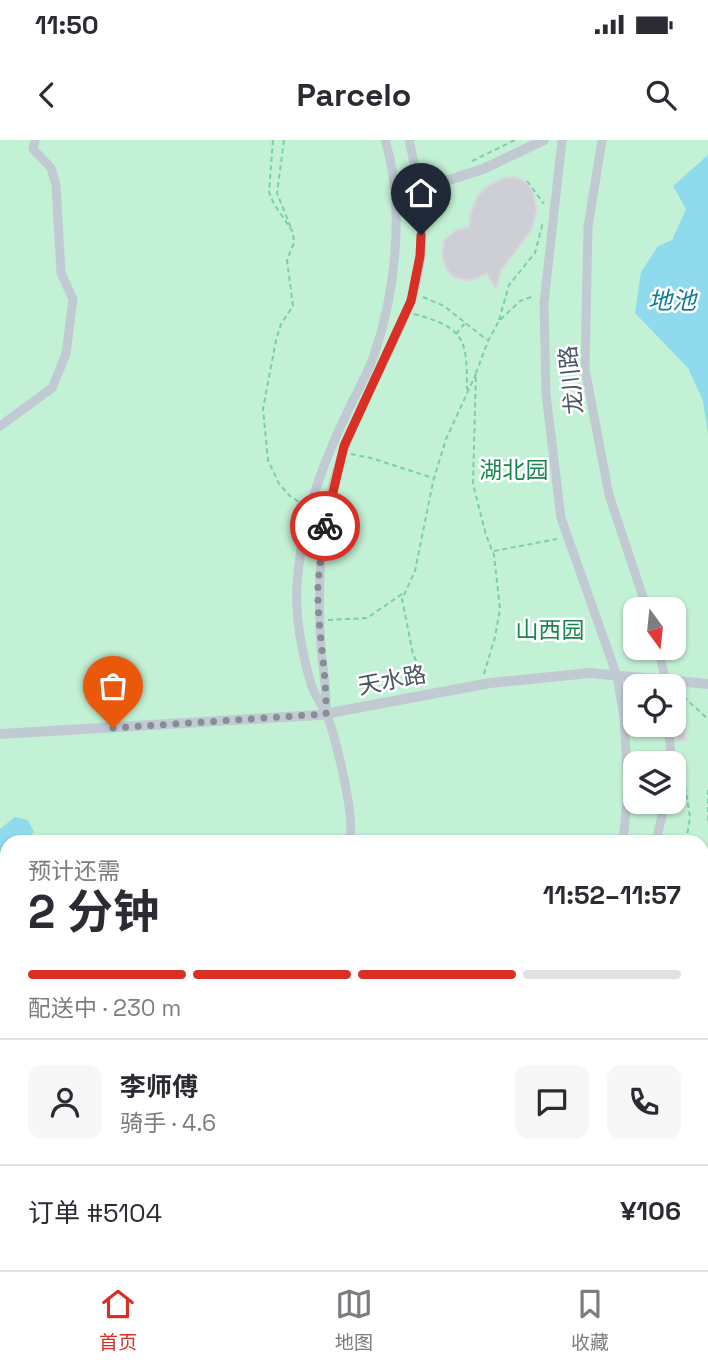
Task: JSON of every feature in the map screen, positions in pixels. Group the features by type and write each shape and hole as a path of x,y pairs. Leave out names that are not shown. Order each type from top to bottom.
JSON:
{"street":[{"path":"0,426 52,388 66,354 74,299 61,273 56,185 51,168 33,149 35,140"},
{"path":"352,835 350,802 326,714 312,687 300,637 297,587 304,524 309,508 320,475 374,355 390,294 395,240 395,187 393,166 385,140"},
{"path":"326,714 327,688 318,586 326,514 343,453 412,292 421,242 422,215 409,140"},
{"path":"395,187 449,180 483,169 544,140"},
{"path":"562,140 545,293 546,394 561,517 617,676 624,717 628,788 623,835"},
{"name":"龙川路","path":"602,140 588,227 585,369 609,495 643,597"},
{"name":"天水路","path":"0,734 326,714 481,685 590,673 623,677"},
{"name":"天水路","path":"686,685 708,684"},
{"path":"658,835 662,814"}],"path":[{"path":"273,140 269,192 293,232"},
{"path":"285,140 277,192 293,232 294,243 287,260 293,306 281,324 276,340 263,409 268,460 279,484 290,496 309,508"},
{"path":"471,162 514,140"},
{"path":"527,181 547,208"},
{"path":"431,694 413,654 402,599 415,571 434,478 446,439 499,321 509,285 535,253 544,219"},
{"path":"412,292 444,306 488,341"},
{"path":"499,321 520,301 545,293"},
{"path":"405,312 440,322 456,334 467,355 467,391"},
{"path":"456,334 466,322"},
{"path":"476,373 473,484 493,552 500,609 481,685"},
{"path":"343,453 371,458 434,478"},
{"path":"493,552 568,537"},
{"path":"320,620 367,618 406,592"},
{"path":"686,700 708,719"},
{"path":"708,790 708,822"},
{"path":"686,793 690,817 687,835"}],"green space":[{"path":"0,140 708,140 708,835 0,835"}],"water":[{"name":"地池","path":"708,155 708,434 703,401 688,368 635,313 641,272 658,246 672,240 686,209 673,186"},
{"path":"15,817 28,820 34,832 30,835 0,835 0,829"}],"building":[{"path":"513,177 529,185 537,210 532,229 501,271 496,289 487,274 469,281 453,277 442,257 444,240 456,230 469,227 471,212 478,195 489,185 503,178"},
{"path":"676,737 686,737 686,740 677,741"}],"way so far":[{"path":"113,728 326,714 327,688 321,649 318,586 325,526"}],"route":[{"path":"325,526 344,446 411,301 420,256 421,235"}],"park label":[{"name":"湖北园","path":"514,470"},
{"name":"山西园","path":"550,630"}]}
